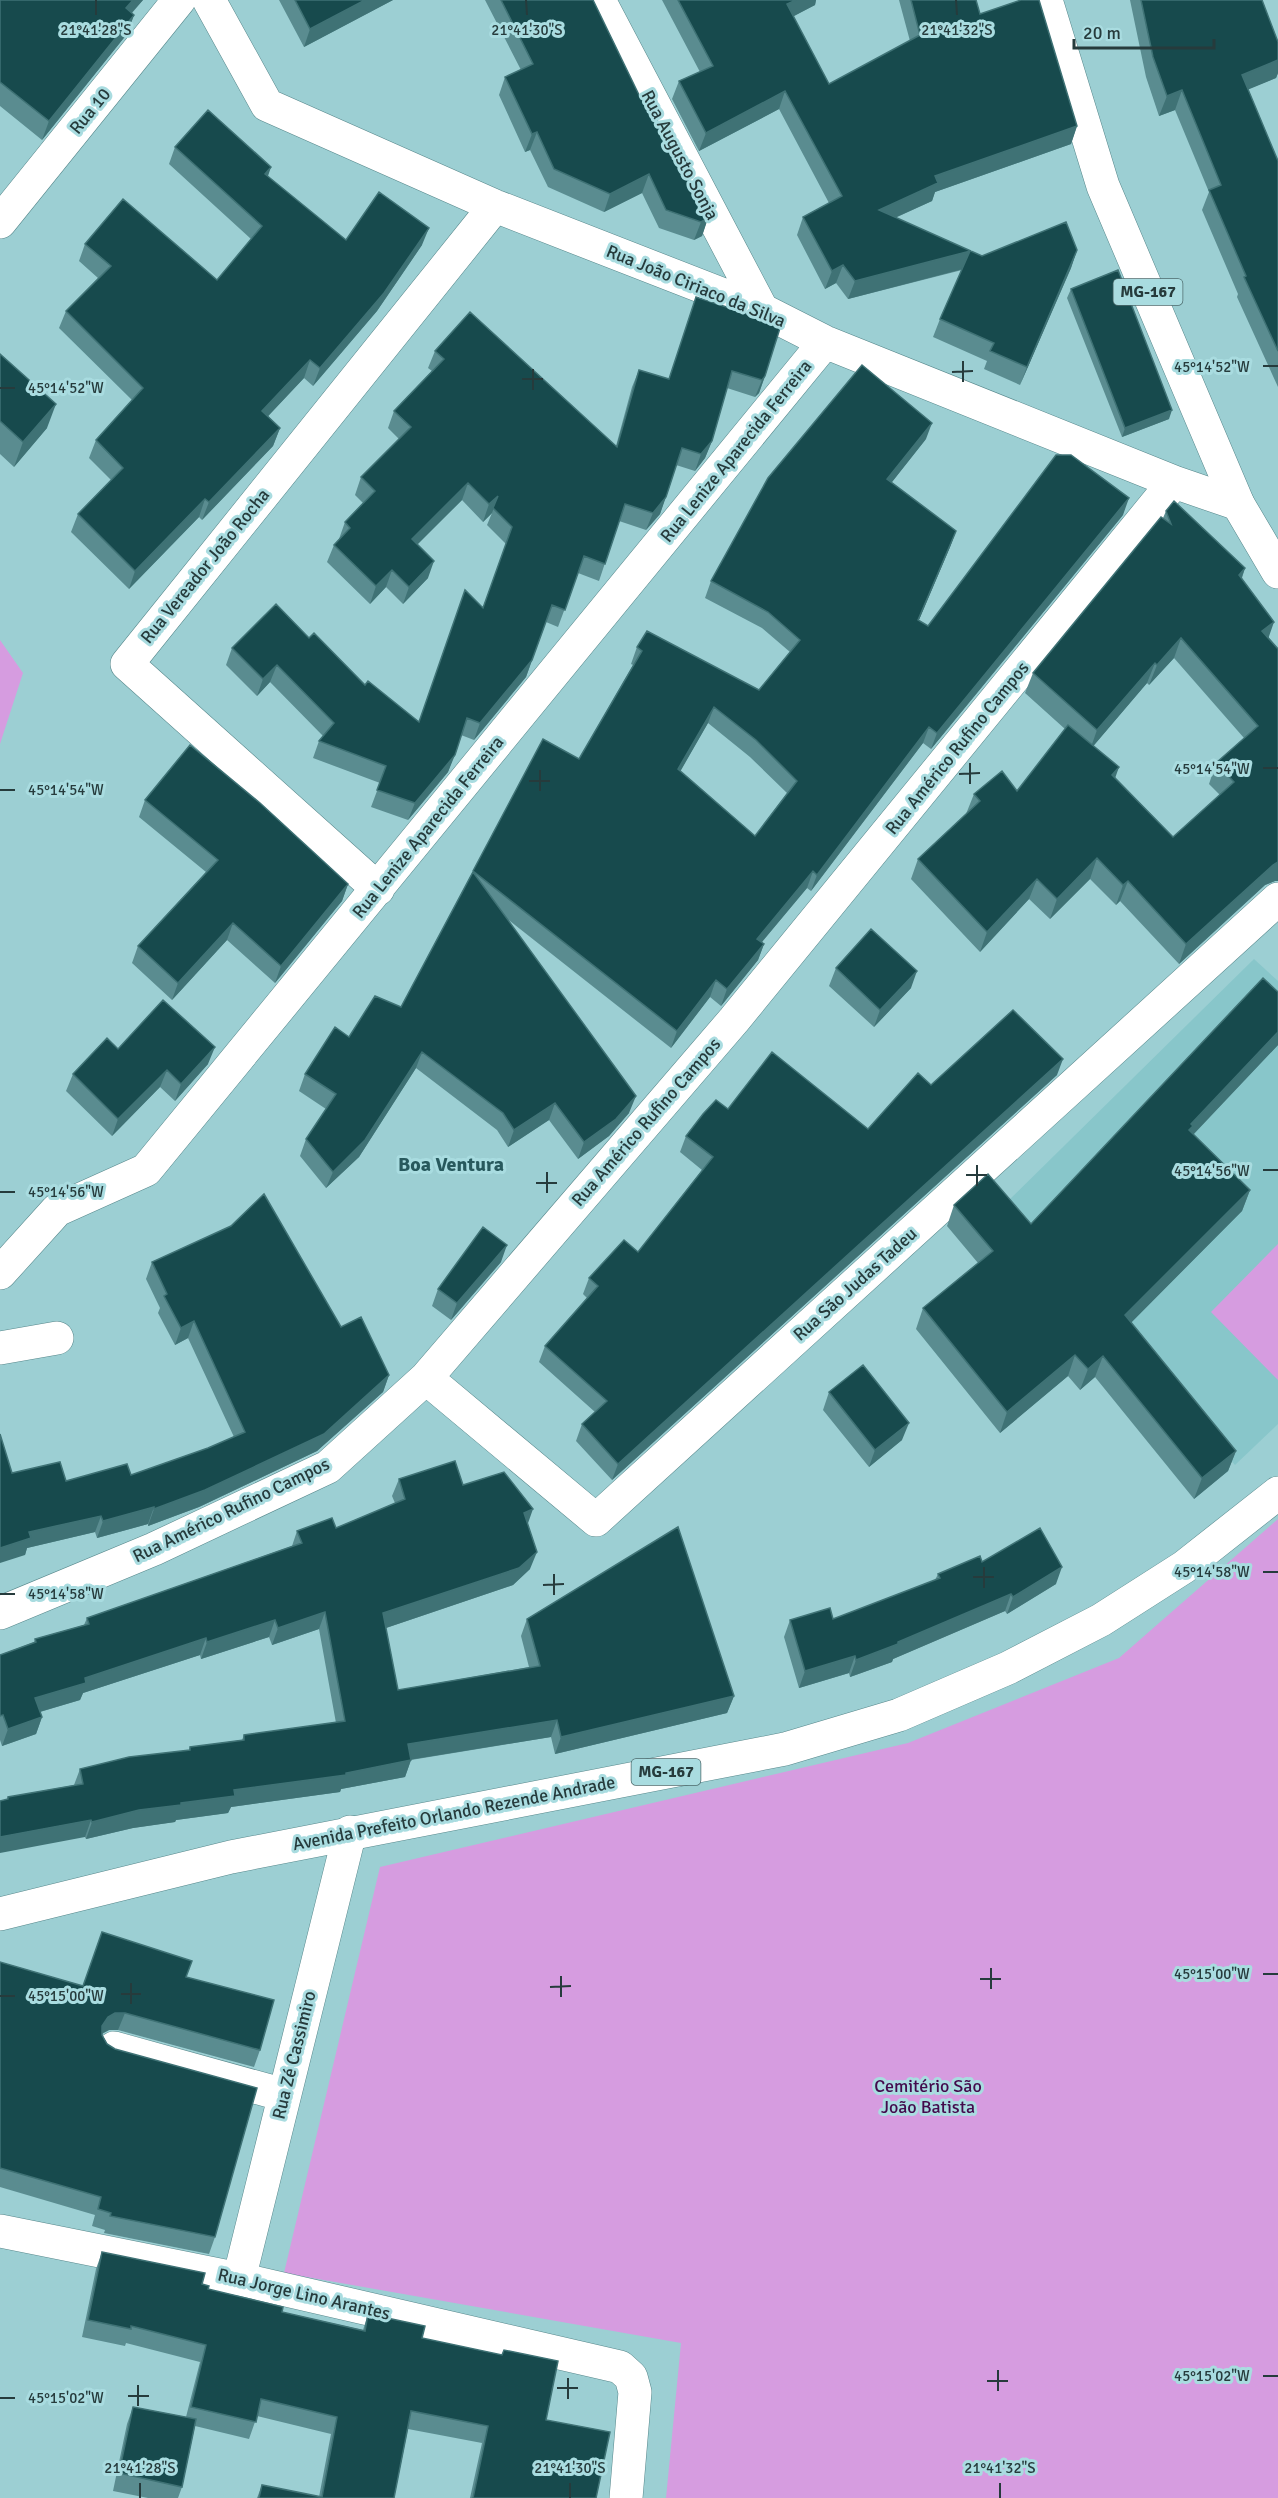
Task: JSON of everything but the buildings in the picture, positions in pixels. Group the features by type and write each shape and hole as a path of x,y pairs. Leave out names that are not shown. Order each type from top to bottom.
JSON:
{"street":[{"name":"Rua 10","path":"0,222 179,0"},
{"name":"Rua João Ciriaco da Silva","path":"209,0 267,105 495,206 762,310 825,342 1174,482 1238,504"},
{"name":"Rua Augusto Sonja","path":"599,0 762,310"},
{"name":"MG-167","path":"1046,0 1103,186 1238,504 1278,572"},
{"name":"Rua Vereador João Rocha","path":"378,889 127,663 495,206"},
{"name":"Rua Lenize Aparecida Ferreira","path":"0,1273 57,1210 146,1170 825,342"},
{"name":"Rua Américo Rufino Campos","path":"0,1613 154,1549 328,1467 426,1378 734,1020 1174,482"},
{"name":"Rua São Judas Tadeu","path":"426,1378 596,1520 1278,898"},
{"path":"0,1348 57,1338"},
{"name":"Avenida Prefeito Orlando Rezende Andrade","path":"0,1914 231,1857 785,1749 899,1715 1008,1668 1101,1620 1184,1567 1278,1493"},
{"name":"Rua Zé Cassimiro","path":"239,2278 350,1832"},
{"path":"114,2049 284,2096"},
{"name":"Rua Jorge Lino Arantes","path":"0,2231 239,2278 620,2367 631,2377 635,2392 627,2498"}],"shaded area":[{"path":"1254,959 1278,981 1278,1424 1235,1465 1007,1202"}],"green space":[{"path":"0,640 23,673 0,744"},
{"path":"1278,1244 1278,1380 1211,1312"},
{"name":"Cemitério São João Batista","path":"1278,1519 1278,2498 666,2498 681,2343 284,2273 380,1867 908,1743 1119,1658"}],"district":[{"name":"Boa Ventura","path":"451,1164"}]}
